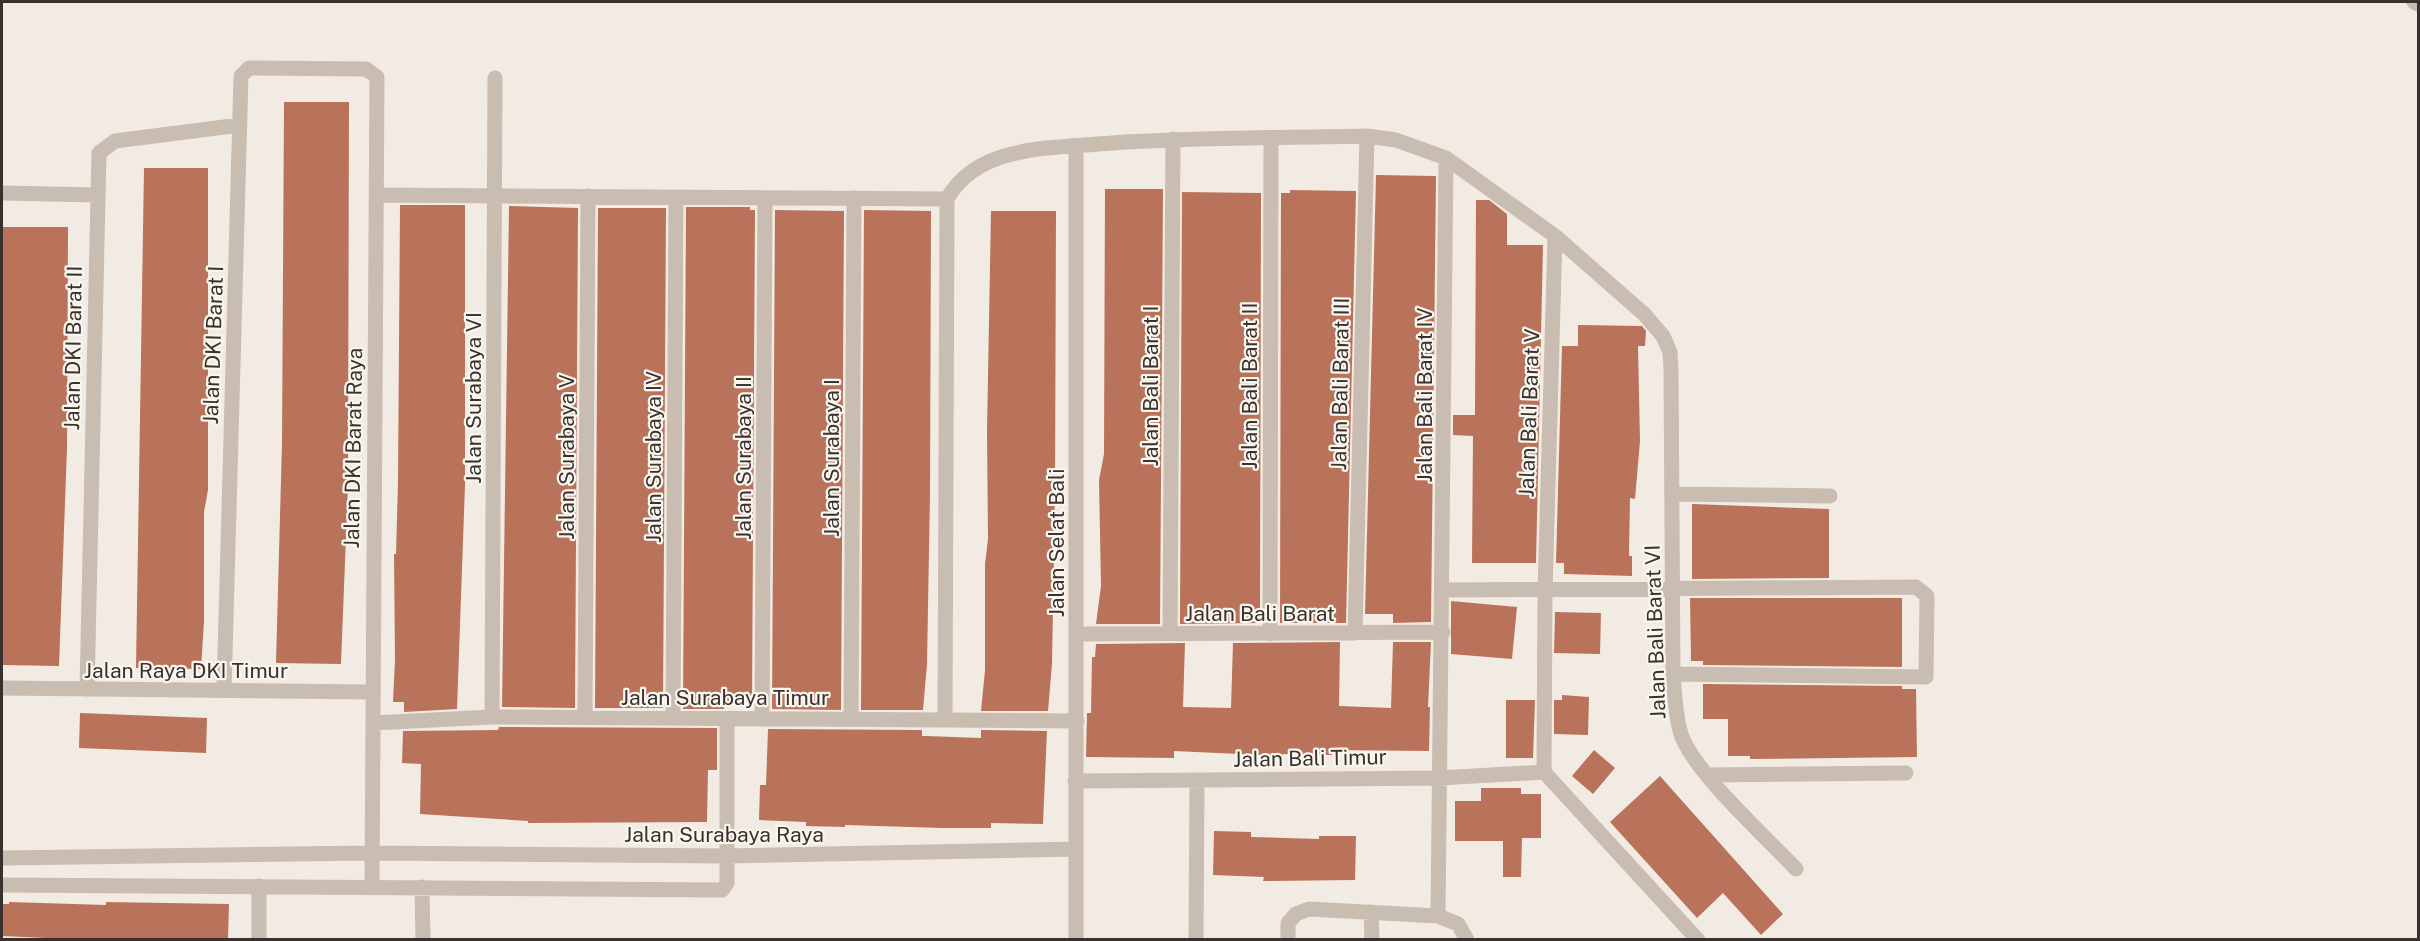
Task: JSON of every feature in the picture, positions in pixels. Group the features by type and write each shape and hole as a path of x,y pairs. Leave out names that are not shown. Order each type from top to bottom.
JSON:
{"street":[{"name":"Jalan DKI Barat I","path":"224,690 241,76 244,70 249,68 312,69"},
{"name":"Jalan DKI Barat Raya","path":"312,69 366,69 377,77 371,692 373,723 372,887"},
{"name":"Jalan Surabaya VI","path":"492,717 495,78"},
{"name":"Jalan DKI Barat II","path":"87,690 99,153 115,141 240,125"},
{"name":"Jalan Bali Barat VI","path":"947,199 963,177 1000,158 1076,146 1173,139 1367,136 1396,140 1446,158 1555,236 1644,314 1663,336 1670,352 1674,674 1680,730 1693,757 1707,774 1796,869"},
{"name":"Jalan Bali Barat III","path":"1354,633 1367,136"},
{"name":"Jalan Bali Barat II","path":"1270,634 1271,138"},
{"name":"Jalan Bali Barat I","path":"1170,634 1173,139"},
{"name":"Jalan Selat Bali","path":"1076,146 1076,939"},
{"name":"Jalan Bali Barat IV","path":"1438,916 1443,632 1446,158"},
{"path":"2,193 97,195"},
{"path":"377,195 947,199 945,720"},
{"name":"Jalan Surabaya V","path":"585,718 588,196"},
{"name":"Jalan Surabaya IV","path":"673,718 676,197"},
{"name":"Jalan Surabaya II","path":"762,719 765,198"},
{"name":"Jalan Surabaya I","path":"851,719 854,198"},
{"name":"Jalan Bali Barat V","path":"1544,772 1545,592 1555,236"},
{"path":"1672,494 1830,496"},
{"path":"1443,590 1545,592 1672,588 1916,587 1927,596 1926,676 1674,674"},
{"name":"Jalan Bali Barat","path":"1077,634 1443,632"},
{"name":"Jalan Raya DKI Timur","path":"2,688 371,692"},
{"name":"Jalan Surabaya Timur","path":"373,723 492,717 673,718 727,721 851,719 1077,722"},
{"path":"2,885 722,890 727,882 727,721"},
{"path":"1544,772 1698,939"},
{"name":"Jalan Bali Timur","path":"1075,781 1439,778 1544,772"},
{"path":"1707,774 1906,773"},
{"path":"1196,939 1197,780"},
{"name":"Jalan Surabaya Raya","path":"2,858 372,853 726,856 1076,849"},
{"path":"258,939 259,886"},
{"path":"422,887 423,939"},
{"path":"1288,939 1288,923 1296,914 1309,909 1438,916 1458,924 1467,939"},
{"path":"1371,912 1372,939"}],"building":[{"path":"284,102 349,102 348,485 341,664 276,663 282,443"},
{"path":"144,168 208,168 208,490 204,512 204,621 201,669 136,668"},
{"path":"1376,175 1436,176 1431,622 1393,623 1393,614 1365,614"},
{"path":"1105,189 1163,189 1160,624 1096,624 1101,586 1099,480 1104,454"},
{"path":"1290,190 1356,191 1346,623 1280,623 1281,193 1290,193"},
{"path":"1182,192 1261,193 1260,623 1180,624"},
{"path":"1476,200 1489,200 1507,214 1507,245 1543,245 1536,563 1472,563 1473,436 1453,435 1453,415 1475,415"},
{"path":"400,205 465,205 465,485 457,709 404,712 404,702 393,702 394,554 396,554 398,482"},
{"path":"509,206 578,208 575,708 502,707"},
{"path":"686,207 750,207 750,210 755,210 752,702 724,702 724,709 683,709"},
{"path":"598,208 666,208 663,708 595,708"},
{"path":"775,210 844,211 841,710 772,709"},
{"path":"864,210 931,211 930,494 927,664 923,710 861,710"},
{"path":"991,211 1056,211 1055,495 1052,664 1048,711 981,711 985,670 985,564 988,539 987,431"},
{"path":"2,227 68,227 67,448 59,666 2,665"},
{"path":"1578,325 1642,326 1646,331 1645,346 1638,346 1640,441 1635,499 1630,498 1629,556 1632,556 1632,576 1564,574 1564,563 1556,563 1562,346 1578,346"},
{"path":"1692,504 1829,509 1829,578 1692,579"},
{"path":"1690,598 1902,598 1902,667 1703,665 1703,661 1691,661"},
{"path":"1451,601 1517,607 1512,659 1451,654"},
{"path":"1555,612 1601,613 1600,654 1554,653"},
{"path":"1340,642 1339,706 1391,708 1393,642 1431,642 1428,707 1430,707 1429,751 1332,750 1332,755 1283,754 1283,756 1174,751 1174,758 1086,757 1087,713 1091,713 1092,657 1095,657 1096,644 1185,643 1183,707 1231,708 1233,643"},
{"path":"1703,684 1902,686 1902,689 1916,689 1917,757 1750,759 1750,756 1728,756 1728,719 1703,719"},
{"path":"1562,695 1589,697 1588,735 1554,734 1554,700 1562,700"},
{"path":"1506,700 1535,700 1533,758 1506,758"},
{"path":"80,713 207,718 206,753 79,748"},
{"path":"499,727 717,728 717,770 708,770 707,822 528,823 528,821 420,814 421,764 402,763 403,731 498,730"},
{"path":"768,729 922,730 922,736 981,738 981,730 1047,731 1043,824 991,823 991,828 845,825 845,827 806,826 806,822 759,820 760,785 766,785"},
{"path":"1594,750 1615,768 1593,794 1572,776"},
{"path":"1660,776 1783,914 1761,935 1723,893 1697,918 1610,822"},
{"path":"1481,788 1521,788 1521,794 1541,794 1541,838 1522,838 1521,877 1503,877 1503,841 1455,841 1455,801 1481,801"},
{"path":"1214,831 1251,832 1251,837 1319,839 1319,836 1356,836 1355,880 1263,881 1264,877 1213,875"},
{"path":"9,902 106,905 106,902 229,904 228,939 66,939 2,936 2,904 9,904"}]}
